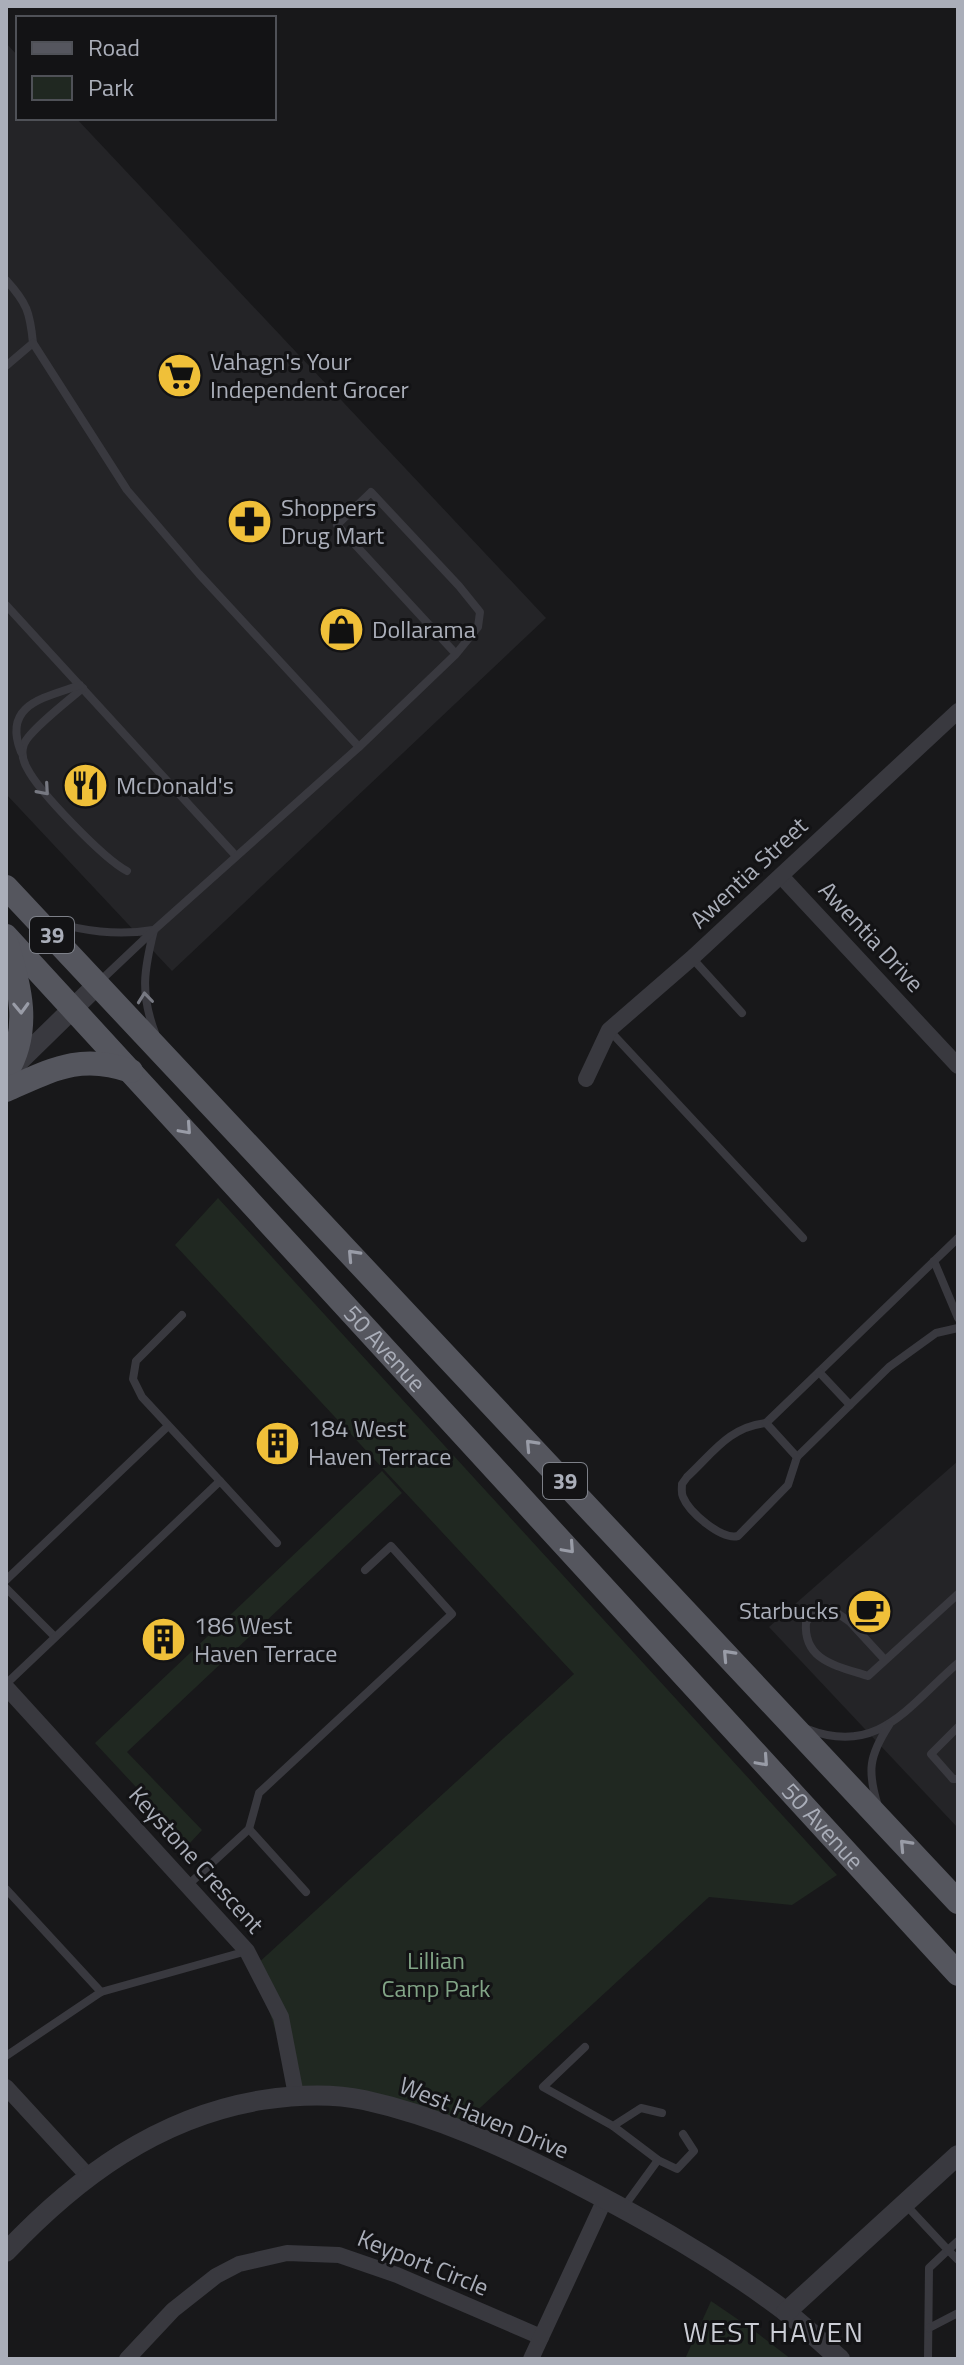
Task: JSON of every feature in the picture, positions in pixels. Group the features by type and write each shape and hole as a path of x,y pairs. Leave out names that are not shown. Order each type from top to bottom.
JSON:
{"main road":[{"name":"50 Avenue","path":"6,887 958,1902"},
{"name":"50 Avenue","path":"6,938 133,1071 958,1974"},
{"path":"6,938 18,979 22,1011 21,1039 16,1057 6,1074"},
{"path":"6,1090 73,1063 104,1063 133,1071"}],"street":[{"name":"Awentia Street","path":"586,1079 609,1030 692,958 958,711"},
{"name":"Awentia Drive","path":"781,876 958,1066"},
{"path":"6,1074 98,984"},
{"name":"Keystone Crescent","path":"6,1686 247,1951 281,2017 296,2095"},
{"path":"6,2087 88,2176"},
{"name":"West Haven Drive","path":"6,2252 44,2211 88,2176 133,2145 183,2120 235,2105 296,2095 361,2099 414,2113 524,2157 614,2204 709,2258 786,2312 840,2359"},
{"path":"786,2312 957,2155"},
{"path":"531,2359 614,2204"},
{"name":"Keyport Circle","path":"127,2359 173,2310 216,2276 239,2264 287,2253 339,2255 383,2270 541,2337"}],"lane":[{"path":"6,280 23,299 30,313 33,343 127,490 199,574 359,747"},
{"path":"6,366 33,343"},
{"path":"98,984 359,747 456,654 478,627 480,612 371,492 337,525 456,654"},
{"path":"6,605 236,856"},
{"path":"81,687 36,701 22,711 17,720 15,739 24,762 44,792 109,859 127,871"},
{"path":"24,762 23,746 27,739 81,687"},
{"path":"35,918 85,931 130,934 154,930"},
{"path":"154,930 143,992 156,1035 171,1061"},
{"path":"692,958 742,1013"},
{"path":"609,1030 803,1238"},
{"path":"958,1238 766,1423 747,1425 735,1431 682,1484 683,1497 714,1531 730,1538 738,1536 788,1485 797,1457 889,1367 936,1333 958,1328"},
{"path":"934,1261 958,1318"},
{"path":"182,1315 136,1361 133,1379 142,1397 277,1543"},
{"path":"819,1372 850,1405"},
{"path":"766,1423 797,1457"},
{"path":"6,1580 168,1426"},
{"path":"6,1686 220,1481"},
{"path":"188,1886 249,1829 259,1793 452,1614 391,1546 365,1570"},
{"path":"6,1588 55,1637"},
{"path":"885,1660 850,1622 830,1608 816,1611 806,1622 805,1639 813,1650 830,1664 868,1676 958,1594"},
{"path":"792,1723 829,1737 845,1739 870,1734 889,1724 958,1663"},
{"path":"882,1820 870,1768 879,1740 889,1724"},
{"path":"958,1727 931,1754 953,1779 958,1779"},
{"path":"249,1829 306,1892"},
{"path":"6,1889 101,1992"},
{"path":"6,2056 101,1992 247,1951"},
{"path":"585,2047 543,2087 613,2126 658,2160 677,2169 694,2151 683,2134"},
{"path":"613,2126 641,2108 662,2113"},
{"path":"614,2204 658,2160"},
{"path":"904,2204 958,2260"},
{"path":"928,2359 929,2268 958,2241"},
{"path":"929,2328 958,2313"}],"shaded area":[{"path":"6,43 16,54 16,120 78,120 546,618 172,971 6,794"},
{"path":"958,1461 958,1828 769,1627"}],"green space":[{"name":"Lillian Camp Park","path":"218,1198 837,1875 792,1905 709,1897 456,2130 296,2095 255,1966 574,1674 175,1245"},
{"path":"382,1471 402,1493 127,1752 202,1830 189,1844 95,1743"},
{"path":"711,2301 752,2329 791,2359 685,2359"}],"place":[{"name":"Vahagn's Your Independent Grocer","path":"179,376"},
{"name":"Shoppers Drug Mart","path":"250,522"},
{"name":"Dollarama","path":"341,630"},
{"name":"McDonald's","path":"85,786"},
{"name":"184 West Haven Terrace","path":"277,1443"},
{"name":"Starbucks","path":"870,1611"},
{"name":"186 West Haven Terrace","path":"163,1640"}],"district":[{"name":"WEST HAVEN","path":"774,2332"}]}
